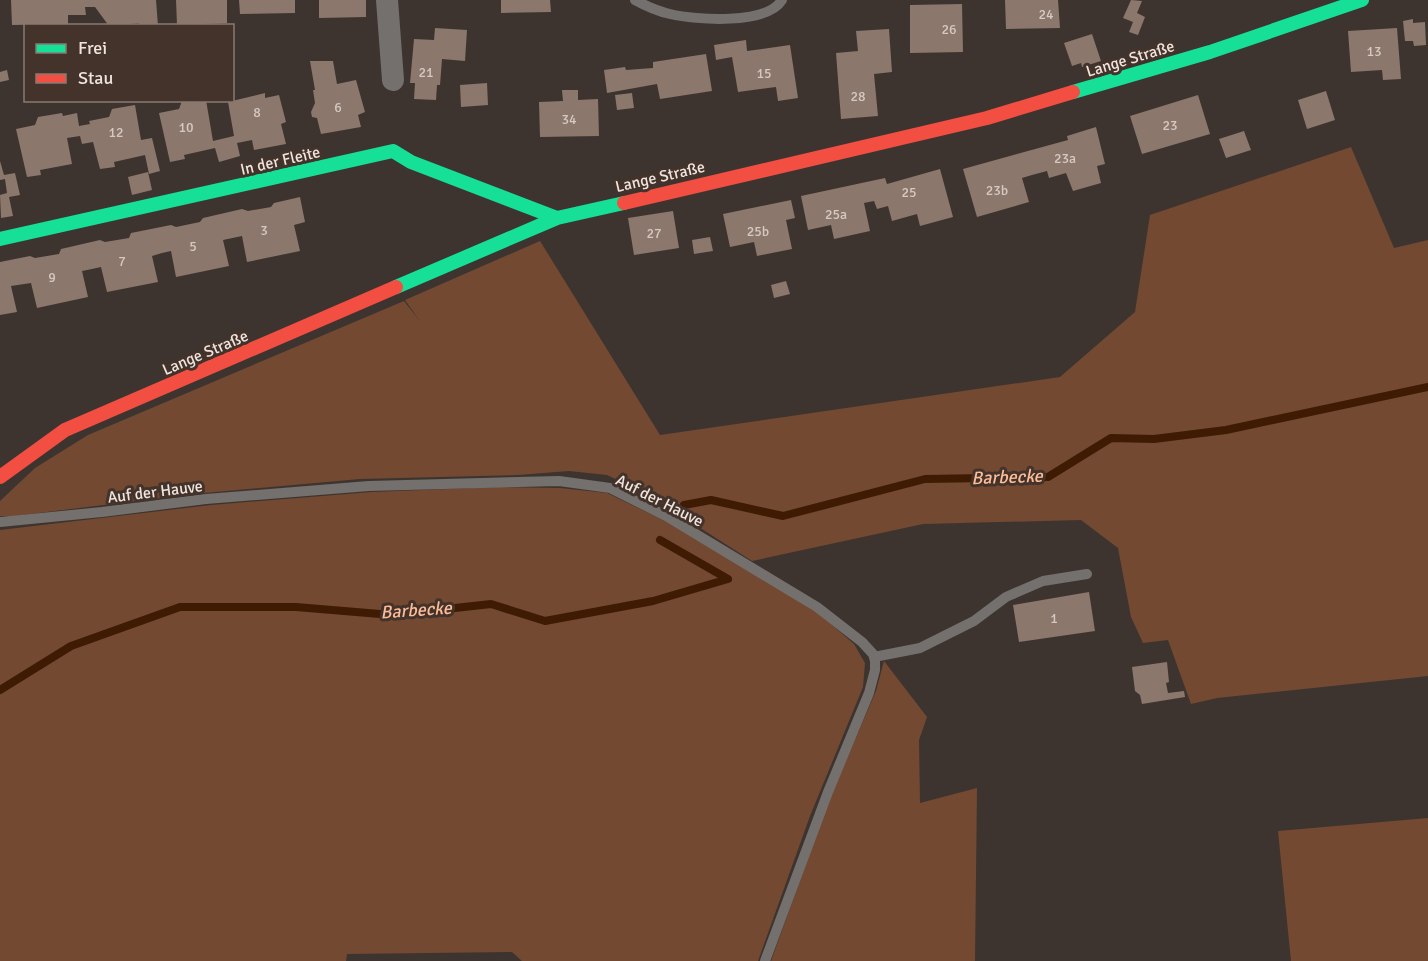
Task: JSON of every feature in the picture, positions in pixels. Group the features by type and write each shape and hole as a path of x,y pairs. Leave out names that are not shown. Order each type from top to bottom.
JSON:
{"street":[{"path":"387,0 393,80"},
{"name":"Lange Straße","path":"0,477 64,430 557,218 987,118 1210,52 1362,0"},
{"name":"In der Fleite","path":"0,238 393,151 432,171 557,218"}],"lane":[{"path":"635,0 648,7 671,14 712,19 763,15 774,9 782,0"},
{"name":"Auf der Hauve","path":"0,522 206,499 369,486 559,481 610,488 666,516 817,607 850,630 874,657"},
{"path":"765,961 828,792 869,693 875,670 874,657 920,648 974,621 1006,597 1043,581 1087,574"}],"shaded area":[{"path":"1351,147 1394,248 1428,240 1428,676 1217,698 1191,704 1168,640 1143,643 1131,617 1118,548 1081,520 923,524 752,561 647,494 607,475 569,471 518,475 360,479 193,494 0,516 0,501 35,468 88,435 404,301 419,320 405,300 540,241 660,435 1060,377 1135,312 1150,215"},
{"path":"499,487 560,488 607,493 665,521 816,611 854,644 865,663 863,687 810,816 758,961 522,961 512,952 347,954 346,961 0,961 0,530 211,505 372,492"},
{"path":"884,661 927,717 919,740 920,803 977,788 975,961 771,961 831,795 876,691"},
{"path":"1428,818 1428,961 1291,961 1278,831"}],"building":[{"path":"11,0 156,0 158,24 108,24 95,7 85,7 86,15 68,15 68,24 12,25"},
{"path":"176,0 227,0 227,23 177,24"},
{"path":"239,0 295,0 295,13 240,14"},
{"path":"319,0 366,0 366,17 319,18"},
{"path":"501,0 550,0 551,12 501,13"},
{"path":"1005,0 1058,0 1060,28 1006,29"},
{"path":"1131,0 1142,1 1137,13 1145,17 1138,35 1129,32 1133,22 1123,18"},
{"path":"962,4 963,52 910,53 910,5"},
{"path":"1413,19 1413,23 1425,22 1426,45 1414,46 1413,41 1405,41 1403,21"},
{"path":"435,28 467,30 465,61 442,59 436,100 414,99 415,83 410,83 414,39 434,40"},
{"path":"1397,28 1401,79 1383,80 1382,70 1351,72 1348,31"},
{"path":"889,29 892,72 874,74 878,116 841,119 836,53 858,51 856,31"},
{"path":"1092,34 1101,61 1082,67 1081,63 1072,66 1064,43"},
{"path":"746,40 747,51 790,45 798,98 778,101 776,87 738,92 732,57 716,60 714,45"},
{"path":"706,54 712,91 660,99 657,84 607,93 604,70 625,67 626,70 653,68 653,62"},
{"path":"310,61 333,61 337,84 356,80 365,112 358,115 361,127 321,134 317,118 312,117 311,112 315,103 313,90 315,90"},
{"path":"7,70 9,80 0,82 0,72"},
{"path":"487,83 488,105 461,107 460,85"},
{"path":"562,90 578,90 578,100 598,99 599,136 540,137 539,102 563,101"},
{"path":"1326,91 1335,120 1307,129 1298,100"},
{"path":"265,93 265,98 279,95 286,122 281,124 286,144 254,150 252,140 237,143 240,156 219,162 215,148 184,155 185,159 170,162 159,113 179,109 182,102 206,102 213,141 234,136 228,102"},
{"path":"632,93 634,108 617,110 615,95"},
{"path":"1198,95 1210,134 1142,154 1130,116"},
{"path":"135,105 141,140 152,138 160,171 149,174 145,155 114,162 115,167 100,169 93,142 82,144 80,136 67,138 72,164 40,170 41,175 27,177 16,129 35,125 38,117 62,113 63,116 77,113 79,126 90,124 89,121 109,117 112,109"},
{"path":"1096,127 1105,164 1097,166 1101,183 1073,191 1066,173 1049,178 1047,171 1032,175 1022,178 1029,202 977,217 963,169 1068,140 1067,136"},
{"path":"1244,131 1251,150 1226,158 1219,139"},
{"path":"0,161 4,175 15,173 20,195 9,197 13,216 1,218 0,195 7,193 5,179 0,180"},
{"path":"940,169 953,217 920,226 917,214 892,221 888,206 877,209 874,201 864,203 870,231 834,239 831,225 808,230 801,196 885,178 887,184"},
{"path":"148,172 152,190 132,195 128,177"},
{"path":"300,197 305,222 294,225 300,251 247,262 242,236 223,240 229,266 176,277 171,251 152,256 158,282 107,292 101,267 82,271 88,297 37,308 31,283 11,286 17,312 0,315 0,262 30,256 35,258 59,254 61,249 100,240 105,242 129,238 131,233 200,222 203,218 242,209 248,211 271,207 274,203"},
{"path":"791,200 795,218 786,220 792,249 757,256 754,242 730,247 723,214"},
{"path":"673,211 679,248 634,255 628,218"},
{"path":"710,237 713,251 694,254 692,240"},
{"path":"786,281 790,294 774,298 771,285"},
{"path":"1089,592 1095,631 1019,642 1013,605"},
{"path":"1167,662 1168,693 1184,691 1185,697 1142,704 1140,695 1135,691 1132,667"}],"waterway":[{"name":"Barbecke","path":"684,505 711,500 783,516 925,479 1048,477 1111,438 1154,439 1226,430 1428,387"},
{"name":"Barbecke","path":"0,690 71,646 180,607 296,607 392,615 491,604 545,621 653,601 728,579 660,540"}],"traffic: fast":[{"path":"1073,92 1210,52 1362,0"},
{"path":"0,239 393,151 411,162 557,218"},
{"path":"396,287 557,218 624,203"}],"traffic: jam":[{"path":"624,203 987,118 1073,92"},
{"path":"0,477 65,430 396,287"}]}
